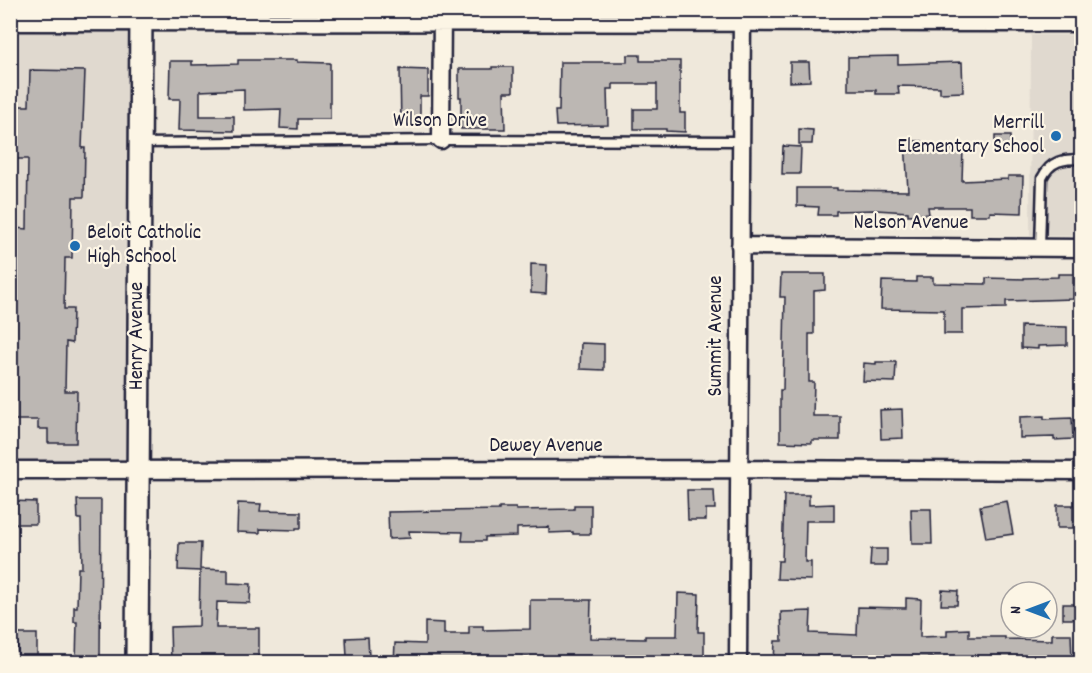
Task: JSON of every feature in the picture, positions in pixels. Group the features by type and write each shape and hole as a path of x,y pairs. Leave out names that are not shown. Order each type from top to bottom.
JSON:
{"street":[{"path":"10,22 141,16 742,16 1082,23"},
{"name":"Henry Avenue","path":"137,663 141,16"},
{"name":"Summit Avenue","path":"738,663 742,16"},
{"path":"441,140 442,17"},
{"name":"Nelson Avenue","path":"740,246 1082,248"},
{"name":"Dewey Avenue","path":"10,470 1082,471"}],"lane":[{"name":"Wilson Drive","path":"139,143 441,140 741,141"},
{"path":"1040,248 1042,178 1047,169 1066,159 1082,159"}],"shaded area":[{"name":"Beloit Catholic High School","path":"11,19 140,21 138,471 11,470"},
{"name":"Merrill Elementary School","path":"1031,35 1081,35 1081,236 1030,236"}],"building":[{"path":"627,55 640,55 640,61 680,61 680,113 685,113 685,132 666,131 666,129 634,129 634,109 657,109 657,84 613,84 613,89 607,89 608,125 556,126 555,111 559,111 560,62 627,62"},
{"path":"898,56 898,64 962,62 963,92 940,93 940,87 898,86 899,94 876,94 876,90 848,90 848,57"},
{"path":"238,60 297,60 297,62 330,63 330,119 298,119 298,129 280,128 281,109 244,110 244,89 200,91 200,116 234,116 234,131 179,130 180,99 169,99 170,61 192,61 192,65 238,64"},
{"path":"790,62 809,62 810,81 790,82"},
{"path":"492,67 513,67 513,92 504,92 505,129 461,129 459,69 492,69"},
{"path":"400,69 428,70 428,96 420,96 420,125 401,125"},
{"path":"30,70 85,71 82,148 85,148 84,197 73,197 72,258 65,258 64,309 73,309 72,343 66,342 65,391 77,391 76,443 48,443 48,429 38,429 38,420 11,420 10,293 14,293 14,228 27,229 28,159 10,159 10,106 29,106"},
{"path":"799,129 813,130 812,144 799,144"},
{"path":"995,136 1010,136 1010,151 995,151"},
{"path":"905,141 922,141 922,149 963,149 962,181 1023,176 1022,213 990,212 990,215 970,215 970,207 928,207 929,214 908,215 908,212 876,210 836,211 836,215 818,215 819,207 797,206 797,188 908,191"},
{"path":"783,146 801,147 800,174 782,174"},
{"path":"531,264 547,265 546,294 531,293"},
{"path":"781,274 825,274 825,290 814,291 814,334 809,334 809,382 814,382 813,416 840,416 840,440 812,440 812,443 780,442 785,297 780,297"},
{"path":"1058,274 1073,274 1073,299 1006,301 1006,308 962,309 962,334 944,334 944,310 881,309 882,281 916,282 916,277 933,277 933,283 986,284 986,278 1024,279 1058,277"},
{"path":"1021,326 1067,327 1067,345 1038,346 1038,349 1021,348"},
{"path":"581,343 604,344 604,370 580,369"},
{"path":"876,362 896,362 895,382 863,381 864,363 876,364"},
{"path":"902,409 903,438 881,439 880,410"},
{"path":"1044,416 1044,419 1072,418 1073,439 1020,438 1020,417"},
{"path":"687,490 714,490 715,509 706,509 706,520 688,520"},
{"path":"784,495 809,495 809,505 834,504 834,521 806,521 805,562 811,562 811,580 777,579 778,561 782,561"},
{"path":"77,500 101,500 100,663 76,663 77,622 74,622 74,607 77,607 78,568 82,568 81,519 78,519"},
{"path":"13,501 36,502 36,524 12,524"},
{"path":"1007,501 1013,534 986,538 980,506"},
{"path":"238,503 261,504 260,511 301,512 301,528 296,528 296,530 260,529 260,533 237,532"},
{"path":"574,505 591,505 591,534 549,533 549,527 517,528 517,536 485,537 485,541 462,541 463,532 409,531 410,538 389,539 388,512 499,510 499,508 574,509"},
{"path":"1057,505 1073,505 1073,528 1057,528"},
{"path":"911,509 931,509 932,544 912,544"},
{"path":"179,543 201,543 200,569 228,570 228,583 251,584 250,603 217,602 216,628 259,628 259,663 238,663 238,659 190,658 190,663 171,663 170,627 199,626 200,571 178,570"},
{"path":"871,549 887,549 887,566 870,566"},
{"path":"942,590 958,591 957,605 941,605"},
{"path":"678,593 699,594 698,632 704,632 704,658 602,658 602,663 577,663 578,659 521,657 521,662 394,663 395,643 425,644 425,622 444,623 444,634 469,634 469,626 483,626 483,630 530,629 530,600 591,600 590,638 645,639 645,636 677,636"},
{"path":"906,598 921,599 920,637 947,636 947,630 969,629 969,637 999,637 999,640 1059,640 1059,634 1071,634 1072,660 1042,661 1042,663 948,663 948,658 897,659 897,662 875,663 875,659 825,659 825,662 774,663 775,641 782,641 781,612 811,611 810,633 857,635 858,607 906,608"},
{"path":"1063,604 1077,604 1077,619 1063,619"},
{"path":"17,634 37,634 37,659 18,659"},
{"path":"368,637 369,657 347,657 346,638"}],"place":[{"name":"Merrill Elementary School","path":"1056,136"},
{"name":"Beloit Catholic High School","path":"75,246"}]}
